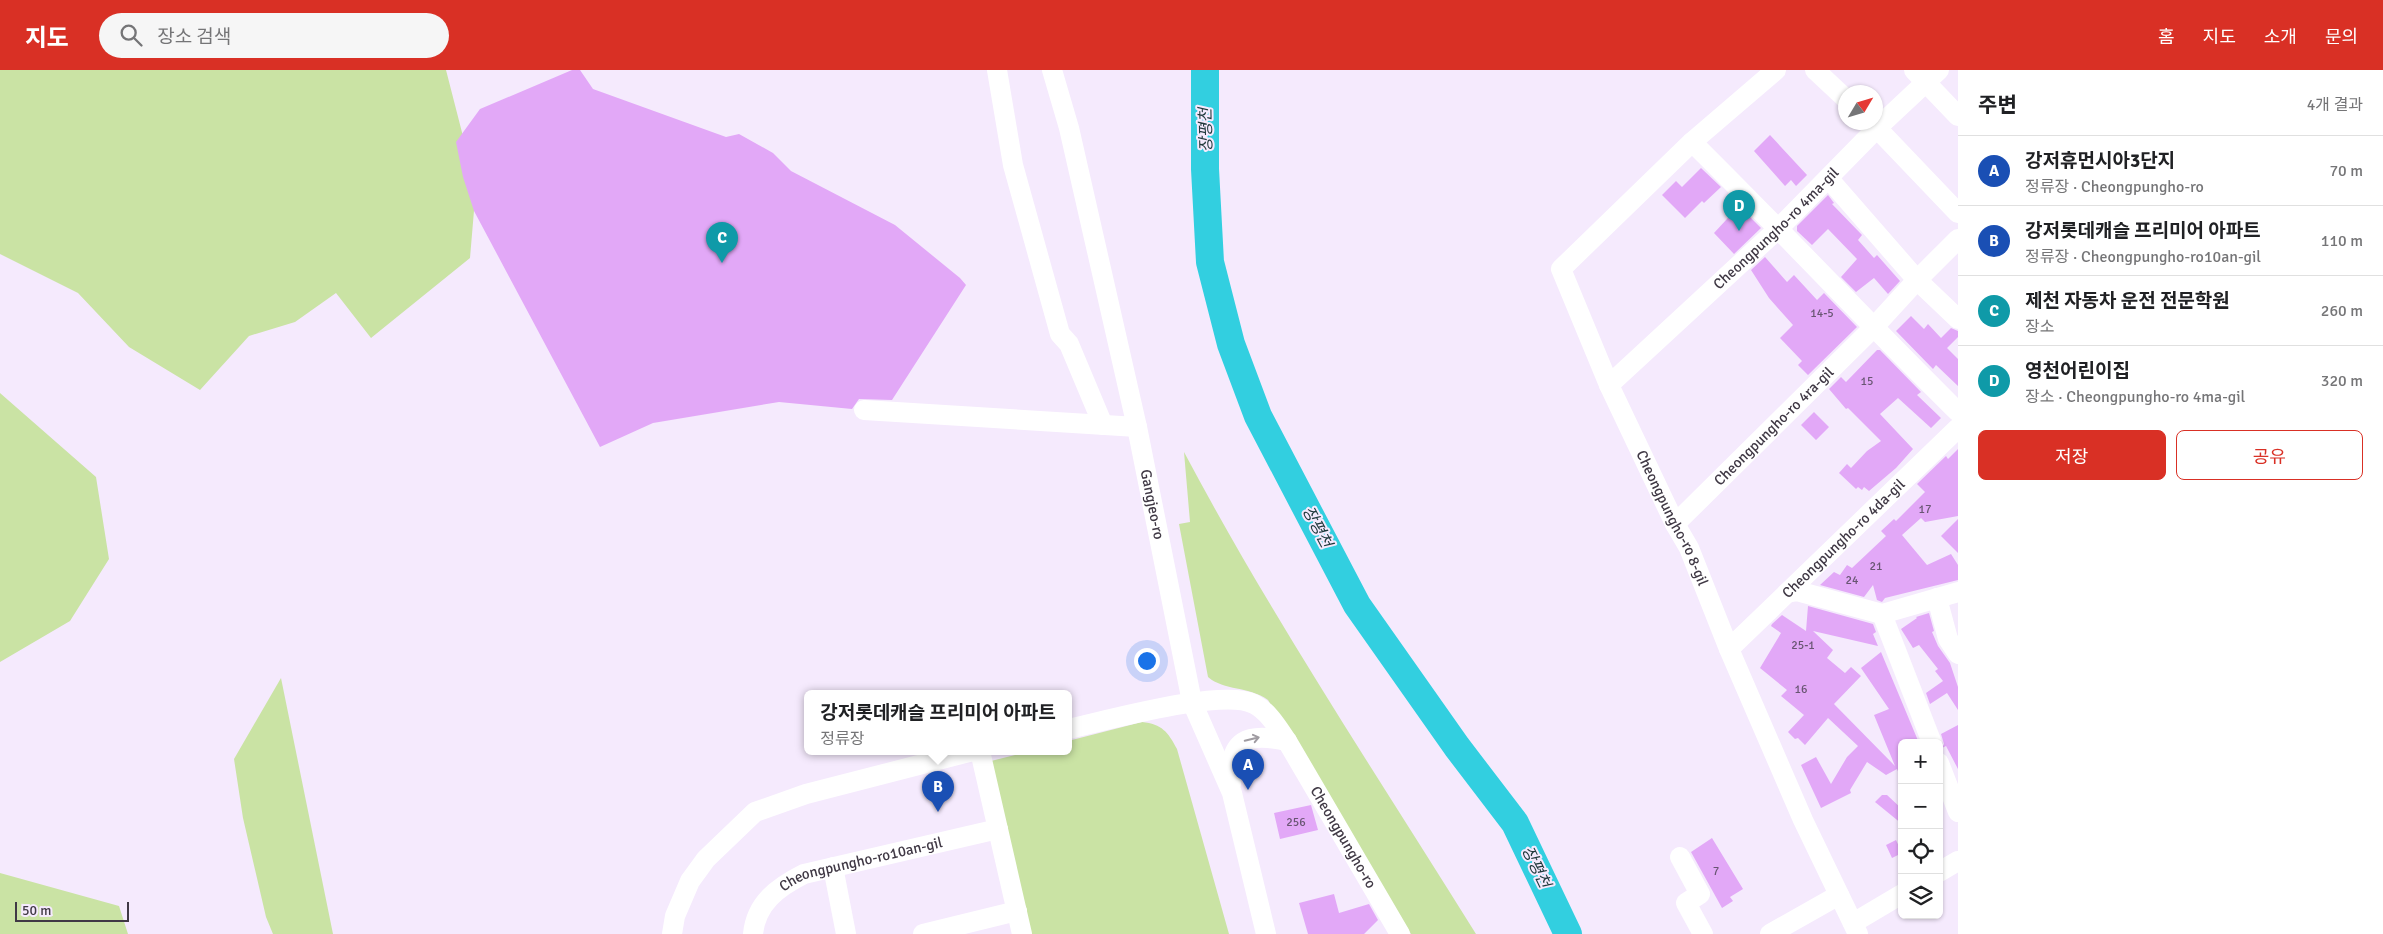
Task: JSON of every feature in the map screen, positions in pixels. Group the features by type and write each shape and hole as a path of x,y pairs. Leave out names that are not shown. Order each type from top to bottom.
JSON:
{"street":[{"path":"997,70 1012,165 1060,334 1069,344 1103,425"},
{"name":"Gangjeo-ro","path":"1052,70 1069,128 1137,427 1192,702 1232,793 1266,934"},
{"name":"Cheongpungho-ro 8-gil","path":"1776,70 1692,142 1562,269 1608,385 1674,524 1689,548 1729,649 1803,820 1855,928"},
{"path":"1815,70 1838,92"},
{"path":"1927,74 1958,116"},
{"name":"Cheongpungho-ro 4ma-gil","path":"1883,117 1927,74"},
{"name":"Cheongpungho-ro 4ma-gil","path":"1608,385 1779,228 1829,179 1871,130"},
{"path":"1878,130 1958,213"},
{"path":"1692,142 1779,228 1873,328 1958,412"},
{"path":"1829,179 1917,280 1958,319"},
{"name":"Cheongpungho-ro 4ra-gil","path":"1674,524 1873,328 1958,239"},
{"path":"864,410 1137,427"},
{"name":"Cheongpungho-ro 4da-gil","path":"1729,649 1958,428"},
{"path":"1787,593 1797,591 1882,614 1958,592"},
{"path":"1937,598 1948,639 1958,654"},
{"path":"1882,614 1930,739"},
{"name":"Cheongpungho-ro","path":"1072,728 1192,702 1252,703 1273,721 1287,741 1396,933"},
{"path":"1232,793 1230,766 1233,753 1239,744 1245,740 1259,737 1287,741"},
{"path":"672,934 675,916 690,881 706,859 755,812 806,794 957,755"},
{"path":"981,755 1022,934"},
{"path":"1943,773 1958,812"},
{"name":"Cheongpungho-ro10an-gil","path":"753,934 758,912 768,897 783,885 804,874 998,829"},
{"path":"1680,856 1700,894 1686,902 1703,934"},
{"path":"1943,870 1958,861"},
{"path":"833,867 846,934"},
{"path":"1770,934 1839,895"},
{"path":"1855,928 1898,897"},
{"path":"923,934 1017,911"}],"green space":[{"path":"0,70 446,70 476,187 470,258 371,338 336,293 295,322 249,336 200,390 129,347 78,293 0,254"},
{"path":"0,393 96,477 109,559 70,621 0,662"},
{"path":"1184,452 1289,636 1476,934 1411,934 1268,700 1253,692 1221,685 1208,677 1179,524 1190,522"},
{"path":"281,678 333,934 273,934 266,917 243,818 234,759"},
{"path":"1142,722 1159,727 1171,738 1177,749 1229,934 1013,934 983,763 1015,755 1072,755 1072,740"},
{"path":"0,873 119,906 128,934 0,934"}],"building":[{"path":"572,70 580,70 593,89 726,137 739,134 773,153 791,171 895,225 960,278 966,285 892,400 859,399 852,409 779,402 653,423 600,447 474,211 463,177 456,142 480,109"},
{"path":"1770,135 1807,175 1796,186 1791,180 1785,186 1754,151"},
{"path":"1701,168 1721,187 1704,203 1702,201 1685,218 1662,195 1676,181 1682,187"},
{"path":"1828,195 1834,203 1832,204 1862,235 1858,240 1874,258 1877,255 1900,281 1888,294 1874,278 1856,292 1841,277 1857,259 1828,229 1812,245 1797,231 1797,226"},
{"path":"1739,206 1761,228 1734,254 1714,233"},
{"path":"1765,257 1787,282 1794,275 1817,300 1824,293 1857,327 1808,375 1798,365 1802,361 1780,338 1793,325 1769,298 1751,270"},
{"path":"1911,316 1924,329 1928,324 1941,338 1951,328 1958,331 1958,337 1947,348 1958,359 1958,386 1936,365 1933,369 1896,331"},
{"path":"1877,350 1880,350 1921,392 1917,395 1941,418 1931,428 1898,398 1880,414 1913,449 1896,468 1869,491 1864,487 1862,490 1858,487 1856,489 1839,473 1847,464 1851,468 1867,451 1881,441 1848,408 1846,409 1829,389 1841,377 1846,382"},
{"path":"1814,412 1829,427 1816,440 1801,425"},
{"path":"1958,449 1958,516 1925,522 1921,518 1902,535 1927,565 1951,554 1958,565 1958,580 1885,598 1882,602 1877,600 1873,585 1864,597 1820,585 1834,572 1840,575 1847,565 1852,568 1886,536 1881,531 1894,519 1896,521 1925,492 1917,484 1946,456 1948,459"},
{"path":"1958,519 1958,553 1941,536"},
{"path":"1808,606 1873,624 1876,632 1873,634 1878,646 1813,631 1833,650 1827,658 1845,673 1851,667 1861,676 1834,704 1895,766 1874,715 1889,709 1861,668 1881,652 1917,739 1898,739 1898,771 1897,769 1886,775 1867,762 1850,790 1851,793 1821,808 1801,765 1816,757 1831,784 1847,757 1858,746 1828,718 1805,745 1798,738 1795,739 1788,732 1804,715 1781,696 1787,690 1760,668 1781,633 1771,626 1782,615 1806,631"},
{"path":"1929,613 1934,631 1932,632 1938,646 1950,663 1958,687 1958,710 1947,693 1930,704 1926,693 1943,681 1935,671 1938,669 1919,645 1913,648 1901,629 1916,617"},
{"path":"1958,725 1958,769 1946,746 1943,748 1944,744 1941,734"},
{"path":"1882,795 1887,795 1898,805 1898,821 1875,802"},
{"path":"1311,805 1318,830 1280,839 1274,813"},
{"path":"1712,838 1743,889 1730,897 1733,901 1722,908 1691,852"},
{"path":"1896,840 1898,855 1892,858 1886,845"},
{"path":"1334,894 1339,913 1369,904 1378,920 1364,934 1308,934 1299,903"}],"waterway":[{"name":"장평천","path":"1205,70 1205,169 1210,262 1231,344 1258,416 1357,605 1457,747 1515,823 1568,934"}],"place":[{"name":"영천어린이집","path":"1739,231"},
{"name":"제천 자동차 운전 전문학원","path":"722,263"},
{"name":"강저휴먼시아3단지","path":"1248,790"},
{"name":"강저롯데캐슬 프리미어 아파트","path":"938,812"}]}
